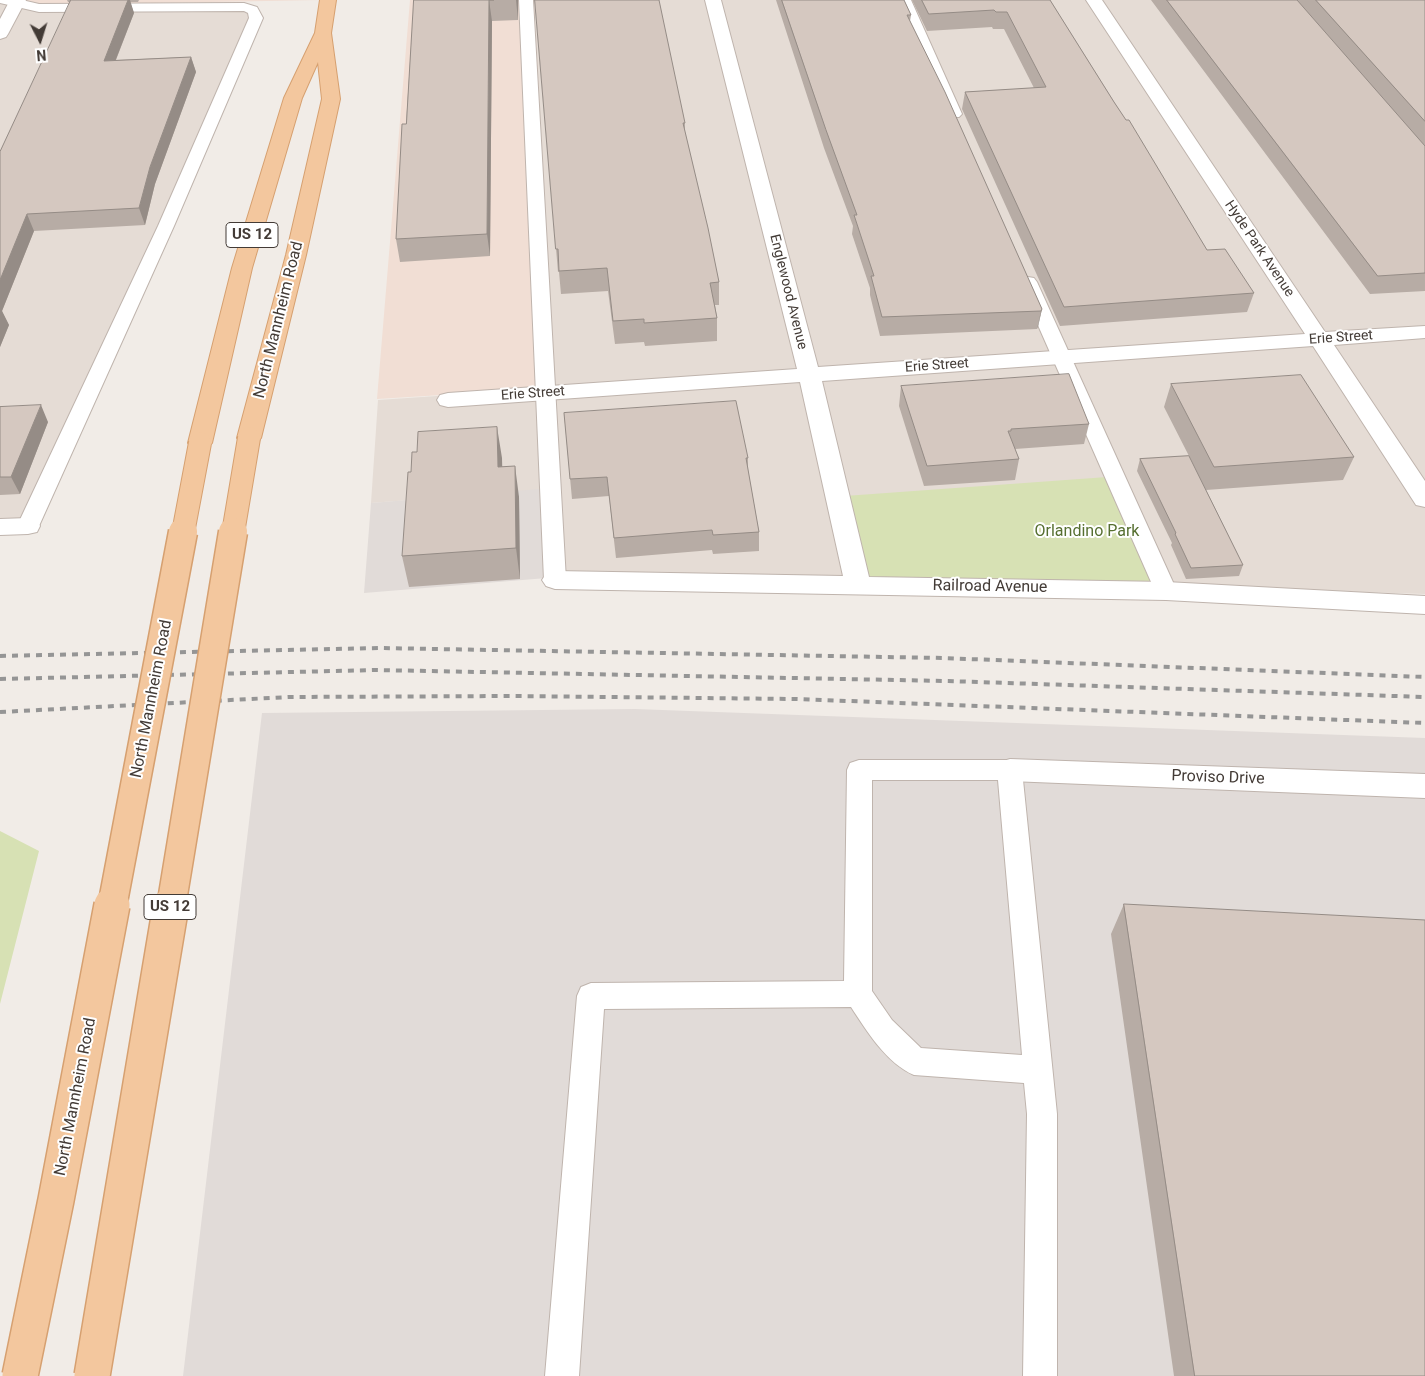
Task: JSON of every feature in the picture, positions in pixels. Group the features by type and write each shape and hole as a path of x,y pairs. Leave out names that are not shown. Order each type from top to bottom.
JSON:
{"main road":[{"name":"North Mannheim Road","path":"92,1376 249,438 296,255 331,99 323,33 328,0"},
{"name":"North Mannheim Road","path":"20,1376 56,1200 200,443 242,268 293,98 323,33"}],"street":[{"name":"Englewood Avenue","path":"713,0 809,374 858,584"},
{"name":"Hyde Park Avenue","path":"1094,0 1425,498"},
{"path":"0,34 13,1"},
{"name":"Erie Street","path":"448,400 1425,332"},
{"path":"0,527 28,526"},
{"name":"Railroad Avenue","path":"555,580 1166,590 1425,605"},
{"name":"Proviso Drive","path":"1010,770 1425,786"}],"lane":[{"path":"526,0 555,580"},
{"path":"904,0 959,125"},
{"path":"13,1 38,8 244,7 252,8 256,12 256,18 166,226 28,526"},
{"path":"1022,268 1166,590"},
{"path":"1038,1070 914,1061 882,1029 858,994 859,770 1010,770 1038,1070 1042,1114 1040,1376"},
{"path":"562,1376 591,996 858,994"}],"shaded area":[{"path":"0,0 23,0 44,5 245,2 247,9 251,13 251,23 24,522 0,523"},
{"path":"23,0 322,0 44,5 23,1"},
{"path":"410,0 534,0 554,388 377,399"},
{"path":"534,0 1425,0 1425,594 1172,586 559,577 551,489 371,503 378,400 554,388"},
{"path":"551,488 559,577 364,593 371,503"},
{"path":"635,709 1425,738 1425,1376 183,1376 262,713"}],"green space":[{"name":"Orlandino Park","path":"1121,476 1172,586 850,581 831,497"},
{"path":"0,831 39,851 0,1004"}],"building":[{"path":"71,0 128,0 104,61 191,57 150,167 139,208 27,214 0,280 0,152"},
{"path":"414,0 489,0 487,234 396,239 402,124 406,124"},
{"path":"535,0 659,0 685,123 683,123 719,282 710,283 717,318 644,323 644,319 613,321 607,268 559,271"},
{"path":"782,0 904,0 911,15 907,15 945,92 1042,309 1041,311 882,317 871,276 874,276 854,215 857,215"},
{"path":"922,0 1050,0 1114,102 1126,120 1129,120 1207,250 1225,249 1254,293 1064,307 965,92 1046,87 1007,12 996,12 994,10 929,14"},
{"path":"1167,0 1297,0 1425,146 1425,273 1378,276"},
{"path":"1316,0 1425,0 1425,121"},
{"path":"1069,374 1089,424 1011,429 1011,431 1008,431 1019,459 927,466 901,386"},
{"path":"1301,375 1354,457 1214,467 1171,384"},
{"path":"736,401 748,458 746,458 759,532 713,535 712,530 614,538 607,477 570,479 564,413"},
{"path":"41,405 11,477 0,477 0,407"},
{"path":"497,427 498,467 515,466 516,548 402,556 408,472 411,472 412,452 417,452 418,432"},
{"path":"1189,456 1243,565 1191,568 1140,459"},
{"path":"1124,904 1425,920 1425,1376 1195,1376"}],"railway":[{"path":"0,656 379,648 943,658 1425,677"},
{"path":"0,679 376,670 948,681 1425,697"},
{"path":"0,712 289,697 513,696 796,699 1425,723"}]}
